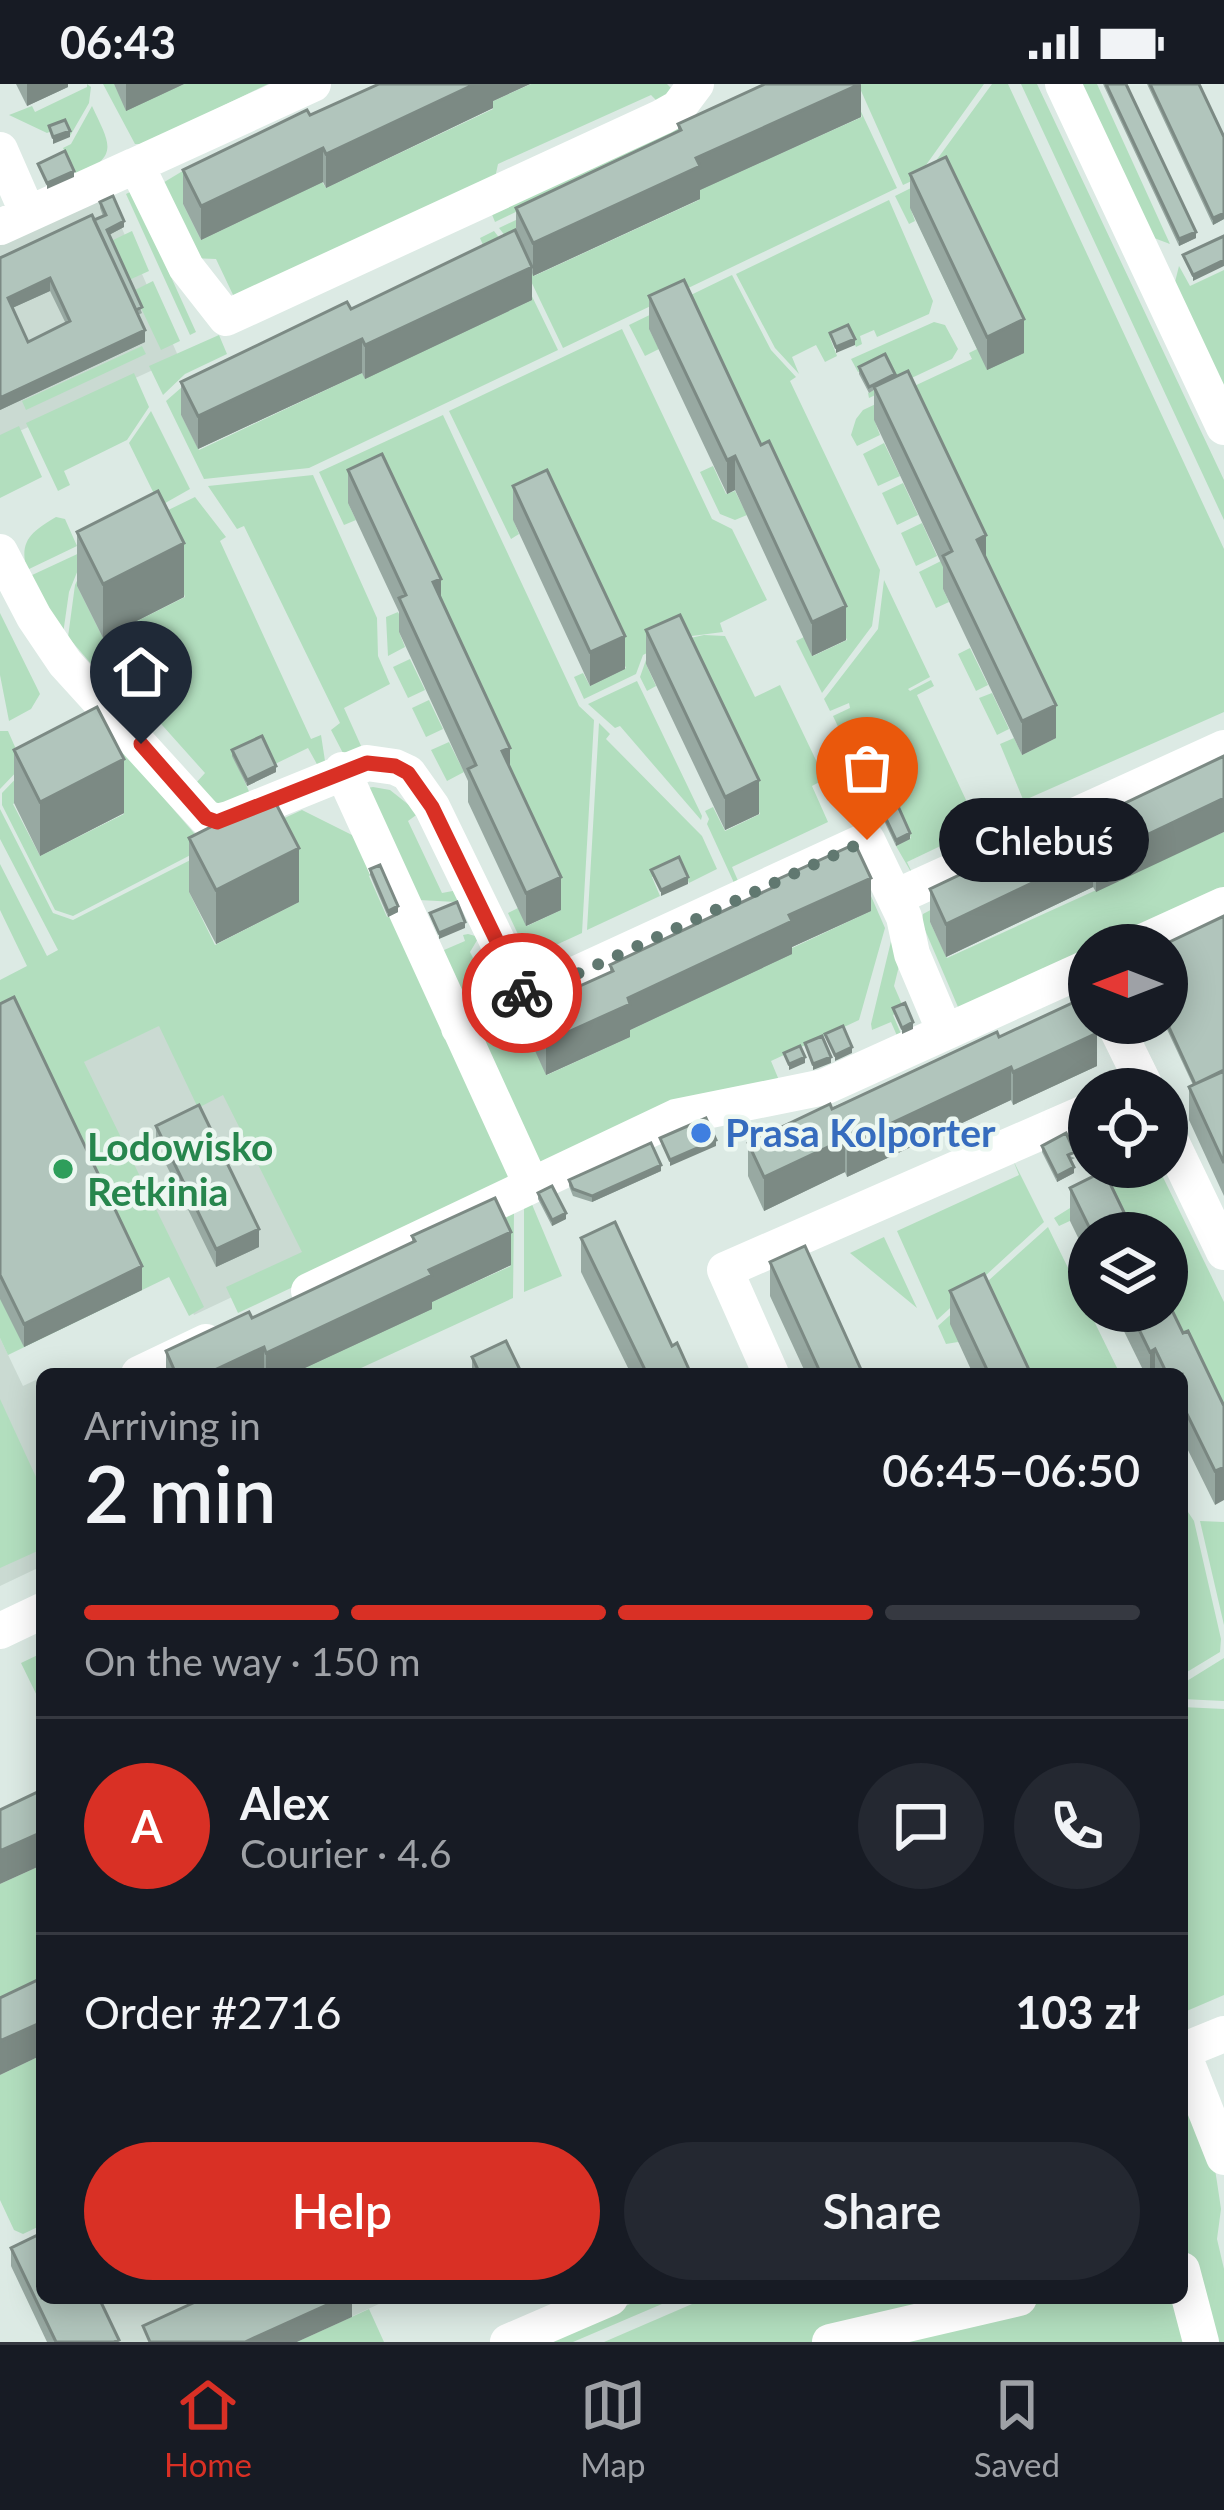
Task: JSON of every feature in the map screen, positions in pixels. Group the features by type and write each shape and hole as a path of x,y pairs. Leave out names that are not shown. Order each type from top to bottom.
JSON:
{"street":[{"path":"134,166 186,267 226,317 678,109 696,84"},
{"path":"1063,84 1224,427"},
{"path":"0,150 14,220 301,86"},
{"path":"0,552 64,663 206,818 229,819 367,763 395,766 418,782 525,998"},
{"path":"896,897 1224,748"},
{"path":"342,770 531,1184"},
{"path":"460,1028 867,840 896,897 912,953 945,1032"},
{"path":"1181,924 1224,904"},
{"path":"278,1306 676,1117 824,1087 1068,976"},
{"path":"768,1368 725,1270 1068,1121"},
{"path":"1188,1177 1224,1252"},
{"path":"151,1368 236,1327"},
{"path":"0,1631 36,1615"},
{"path":"1188,2049 1224,2034"},
{"path":"1188,2066 1224,2157"},
{"path":"1188,2293 1201,2342"},
{"path":"520,2324 589,2304"},
{"path":"830,2342 993,2304"}],"shaded area":[{"path":"105,190 179,358 0,440 0,237"},
{"path":"160,1025 494,1173 194,1315 77,1065"},
{"path":"0,1338 23,1386 36,1380 36,1569 0,1586"},
{"path":"93,2304 379,2304 296,2342 111,2342"}],"green space":[{"path":"87,84 91,87 89,103 70,136 66,125 47,133 9,115 32,106 35,112"},
{"path":"103,84 114,84 127,109 184,84 268,84 145,144 135,144"},
{"path":"531,84 667,84 674,91 660,104 651,95 498,164 495,178 235,299 216,259 190,258 161,184 191,166 204,193 183,204 201,240 322,182 326,188 493,109 491,102"},
{"path":"848,84 897,188 563,348 516,250 499,228 533,212 516,241 534,276 699,200 697,191 862,117"},
{"path":"858,84 984,84 916,179 903,185"},
{"path":"992,84 1008,84 1224,549 1224,712 1027,799 1036,820 1032,821 1000,744 1014,738 1022,755 1056,738 978,573 874,419 880,435 857,446 851,435 863,410 972,359 969,353 977,349 910,207 915,221 909,224 895,196 919,184"},
{"path":"1021,84 1037,84 1224,480 1224,520"},
{"path":"1080,84 1097,84 1170,244 1154,238"},
{"path":"92,106 107,148 100,162 77,177 63,148 71,144"},
{"path":"685,114 682,131 495,222 489,207"},
{"path":"132,191 196,332 190,335 126,194"},
{"path":"889,200 933,301 929,314 877,337 874,330 860,336 862,344 856,347 849,331 830,338 837,356 825,362 816,345 792,357 799,374 775,348 736,274"},
{"path":"132,231 149,271 129,280 111,241"},
{"path":"494,231 511,253 558,350 309,468 204,479 166,401 190,380 181,415 199,450 532,300 515,264 495,273 480,238"},
{"path":"1179,266 1190,286 1224,270 1224,390 1174,286"},
{"path":"732,275 771,350 796,377 790,381 880,570 872,626 822,693 796,641 804,637 813,656 847,640 770,474 649,329 659,349 645,356 629,325"},
{"path":"153,281 180,341 161,350 133,291"},
{"path":"934,322 945,325 958,349 952,359 869,398 868,393 895,380 886,360 858,372 851,359"},
{"path":"622,329 712,519 732,529 767,600 720,623 723,632 676,638 643,655 636,674 584,699 574,677 583,673 590,686 626,668 548,503 513,519 519,534 511,539 449,411"},
{"path":"219,335 227,354 185,374 163,395 149,366"},
{"path":"142,346 146,354 26,410 22,401"},
{"path":"134,373 149,407 127,440 64,471 70,485 58,491 26,423"},
{"path":"151,411 190,489 160,506 129,443"},
{"path":"443,415 579,706 594,720 582,933 532,956 538,977 508,913 518,908 527,926 561,910 503,785 348,503 356,520 344,525 319,472"},
{"path":"19,426 42,477 0,498 0,435"},
{"path":"884,443 900,476 878,486 863,454"},
{"path":"713,466 726,494 735,491 747,515 735,520 720,514 700,472"},
{"path":"313,475 377,618 378,656 390,684 344,708 362,748 345,757 331,730 340,723 244,526 237,529 208,486"},
{"path":"903,483 918,515 897,525 882,493"},
{"path":"195,497 226,537 220,541 311,739 321,735 325,761 318,766 308,748 273,765 233,756 252,798 220,808 196,783 205,773 154,716 143,724 68,637 75,585 93,547 103,571 77,586 103,638 185,597 156,516"},
{"path":"56,517 65,519 77,546 27,570 26,544"},
{"path":"922,523 937,556 916,566 901,533"},
{"path":"86,550 69,592 63,634 30,576"},
{"path":"941,561 952,584 943,589 949,602 936,608 919,572"},
{"path":"884,580 930,677 908,689 931,680 934,686 917,695 973,815 991,808 993,820 991,835 979,848 970,832 907,862 915,879 896,846 911,838 894,803 884,807 870,775 860,778 855,768 892,751 883,729 876,731 872,724 843,737 833,716 850,708 849,703 830,711 824,699 878,629"},
{"path":"398,612 406,628 399,632 405,647 388,656 386,617"},
{"path":"0,613 40,694 31,709 9,721 0,675"},
{"path":"725,636 755,697 780,685 825,779 812,786 828,822 732,867 739,883 735,885 705,811 713,807 725,831 760,814 681,648 646,664 656,686 647,691 640,677 647,657 677,641"},
{"path":"970,648 988,685 976,691 958,654"},
{"path":"410,659 425,690 408,698 393,667"},
{"path":"637,681 701,820 620,726 615,728 588,704"},
{"path":"992,693 1009,729 997,735 979,698"},
{"path":"429,700 443,729 426,737 412,708"},
{"path":"599,723 610,734 606,739 702,836 717,869 689,883 680,864 652,877 660,896 587,930"},
{"path":"0,731 8,731 23,765 0,789"},
{"path":"111,737 206,847 73,916 55,910 2,805 2,793 26,768 40,789 13,804 40,856 124,814 97,761"},
{"path":"449,742 464,772 447,781 431,750"},
{"path":"362,789 390,790 419,813 408,821 442,893 458,890 468,910 456,902 419,900"},
{"path":"0,809 53,913 73,920 208,851 220,876 189,892 215,945 299,902 273,849 231,842 302,810 370,844 380,869 369,876 387,917 398,913 513,1168 500,1189 238,1313 226,1287 302,1252 223,1095 198,1108 159,1026 84,1062 204,1307 189,1316 169,1277 8,1355 0,1338 0,980 27,966 0,910 0,864 47,956 58,950 0,839"},
{"path":"1224,832 1224,893 1156,924 1068,924 1068,965 961,1014 922,923 923,914 940,905 930,922 947,958"},
{"path":"860,871 885,928 859,1020 771,1061 781,1085 538,1166 482,1045 493,1033 531,1017 539,1037 531,1042 547,1075 871,911 855,878"},
{"path":"893,933 903,950 894,986 904,1009 893,1015 902,1036 898,1038 891,1022 872,1030 871,1024"},
{"path":"463,935 479,937 470,952 495,1001 467,1007 437,953 465,941"},
{"path":"1013,1160 1044,1222 937,1320 897,1231 1019,1175"},
{"path":"1102,1188 1168,1188 1180,1212 1108,1212 1104,1205 1089,1212 1068,1212 1068,1222 1059,1226 1054,1218"},
{"path":"531,1202 562,1276 524,1292 524,1204"},
{"path":"514,1212 513,1298 361,1368 305,1368 511,1266 477,1231"},
{"path":"1048,1227 1068,1268 1068,1332 1099,1332 1117,1368 1004,1368 958,1342 946,1344 938,1326"},
{"path":"1188,1228 1224,1302 1224,1438 1176,1332 1188,1332"},
{"path":"884,1237 917,1308 850,1253"},
{"path":"0,1399 36,1477 36,1552 0,1568"},
{"path":"1188,1512 1221,1639 1220,1652 1188,1671"},
{"path":"1200,1521 1224,1522 1224,1625"},
{"path":"36,1656 36,1694 21,1663"},
{"path":"1224,1658 1224,1701 1188,1699 1188,1680"},
{"path":"1188,1707 1224,1709 1224,1995 1188,2010"},
{"path":"36,1868 36,1983 0,2001 0,1884"},
{"path":"36,2058 36,2228 23,2234 14,2230 0,2200 0,2075"},
{"path":"1188,2105 1213,2157 1221,2209 1217,2239 1224,2269 1224,2342 604,2342 692,2304 1188,2304"},
{"path":"630,2304 662,2304 573,2342 542,2342"},
{"path":"369,2309 384,2342 297,2342"}],"building":[{"path":"379,84 475,84 201,206 183,170 307,110 310,115"},
{"path":"765,84 860,84 696,158 700,166 533,243 516,208 681,130 678,124"},
{"path":"1106,84 1126,84 1196,232 1179,239"},
{"path":"1150,84 1199,84 1224,137 1224,213 1213,218"},
{"path":"65,120 70,131 53,137 49,126"},
{"path":"65,151 74,171 47,183 38,164"},
{"path":"946,157 1024,319 987,337 910,174"},
{"path":"113,196 124,221 107,230 142,307 136,310 94,220 106,215 100,202"},
{"path":"92,215 145,330 0,398 0,258","holes":["50,278 70,321 28,342 8,298"]},
{"path":"515,230 532,267 198,416 181,382 347,302 351,309"},
{"path":"1224,236 1224,260 1193,275 1183,255"},
{"path":"684,280 761,445 769,441 846,606 812,622 735,456 727,460 649,296"},
{"path":"848,325 855,339 836,347 830,333"},
{"path":"885,354 895,374 869,387 859,367"},
{"path":"908,371 986,535 977,540 1056,705 1022,721 943,556 952,551 874,387"},
{"path":"382,454 441,579 433,582 510,748 502,751 561,877 526,893 468,769 476,765 399,598 406,595 348,470"},
{"path":"547,470 625,636 590,652 513,486"},
{"path":"158,491 184,543 103,584 77,532"},
{"path":"680,615 759,780 725,797 646,630"},
{"path":"97,707 124,759 40,802 14,750"},
{"path":"879,724 888,746 865,756 855,735"},
{"path":"262,736 276,766 247,780 232,750"},
{"path":"1224,756 1224,798 946,924 930,889"},
{"path":"272,796 299,848 216,890 189,838"},
{"path":"894,797 910,833 896,840 879,804"},
{"path":"855,844 871,878 628,998 630,1004 546,1042 531,1008 613,971 610,965"},
{"path":"679,857 688,877 661,890 651,870"},
{"path":"380,865 398,906 388,911 370,869"},
{"path":"457,902 465,922 439,933 430,913"},
{"path":"1224,916 1224,1071 1195,1084 1177,1044 1188,1044 1188,933"},
{"path":"14,997 142,1266 24,1324 0,1275 0,1004"},
{"path":"905,1003 913,1022 902,1028 893,1008"},
{"path":"1068,1005 1068,1044 1073,1044 764,1177 748,1143 997,1032 999,1037"},
{"path":"843,1026 852,1047 835,1055 825,1034"},
{"path":"822,1036 831,1057 813,1064 805,1043"},
{"path":"800,1046 805,1057 789,1064 784,1053"},
{"path":"1224,1074 1224,1163 1189,1087"},
{"path":"199,1105 259,1229 216,1249 156,1126"},
{"path":"706,1118 716,1140 670,1160 660,1138"},
{"path":"1066,1133 1068,1170 1057,1176 1042,1146"},
{"path":"651,1143 661,1165 592,1196 573,1189 569,1180"},
{"path":"552,1186 566,1213 552,1220 538,1193"},
{"path":"1070,1188 1112,1188 1124,1212 1082,1212"},
{"path":"495,1198 511,1232 266,1353 264,1347 219,1368 173,1368 166,1351 249,1312 252,1318 415,1241 412,1236"},
{"path":"615,1222 672,1346 677,1343 688,1368 644,1368 581,1238"},
{"path":"805,1246 860,1368 818,1368 770,1262"},
{"path":"984,1274 1028,1368 986,1368 950,1291"},
{"path":"1188,1331 1224,1406 1224,1467 1215,1471 1188,1416 1188,1368 1164,1368 1155,1349 1150,1352 1140,1332"},
{"path":"506,1341 519,1368 477,1368 472,1357"},
{"path":"36,1793 36,1835 0,1851 0,1810"},
{"path":"36,1981 36,2025 0,2041 0,1998"},
{"path":"36,2236 36,2300 11,2248"},
{"path":"38,2304 102,2304 119,2340 114,2342 56,2342"},
{"path":"191,2304 329,2304 245,2342 150,2342 143,2326"}],"way so far":[{"path":"522,993 525,998 867,840"}],"place":[{"name":"Chlebuś","path":"867,840"},
{"name":"Prasa Kolporter","path":"701,1133"},
{"name":"Lodowisko Retkinia","path":"63,1169"}],"route":[{"path":"141,744 206,818 217,822 367,763 395,766 408,773 432,807 522,993"}]}
